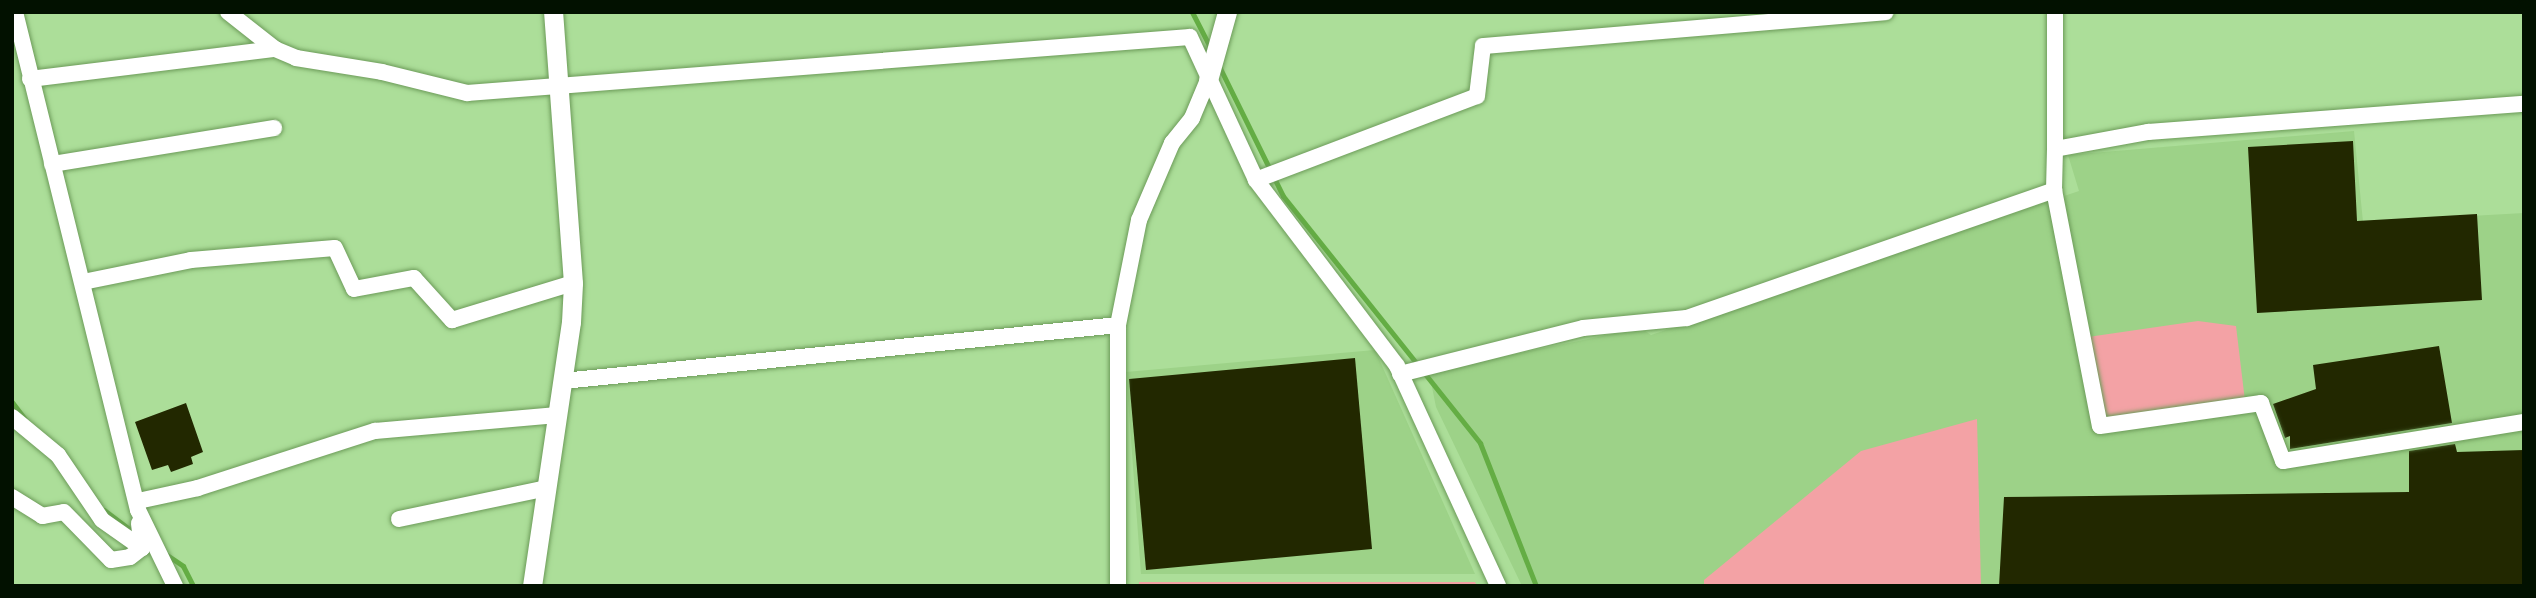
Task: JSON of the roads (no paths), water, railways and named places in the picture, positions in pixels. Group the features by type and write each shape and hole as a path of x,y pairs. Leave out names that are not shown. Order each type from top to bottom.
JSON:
{"street":[{"path":"228,12 275,49 296,58 382,72 467,93 559,83 1190,37 1256,180 1400,374 1498,586"},
{"path":"533,586 563,381 573,283 553,12"},
{"path":"1118,586 1118,325 1139,220 1172,142 1192,118 1208,79 1227,12"},
{"path":"1256,180 1477,96 1483,46 1886,12"},
{"path":"2055,12 2054,190 2099,426 2260,404 2283,461 2524,422"},
{"path":"15,19 138,506 142,548"},
{"path":"30,79 275,49"},
{"path":"2055,149 2148,132 2524,104"},
{"path":"52,164 274,128"},
{"path":"1400,374 1583,328 1687,318 2054,190"},
{"path":"83,282 191,260 335,248 354,289 414,278 452,320 573,283"},
{"path":"563,381 1118,325"},
{"path":"138,506 375,431 557,415"},
{"path":"12,417 58,455 102,520 142,548"},
{"path":"399,519 548,488"},
{"path":"12,497 43,516 64,512 111,560 130,557 142,548"},
{"path":"138,506 175,586"}],"waterway":[{"path":"1192,12 1211,49"},
{"path":"1218,64 1283,196 1480,443 1536,586"},
{"path":"12,402 25,419"},
{"path":"104,510 135,533"},
{"path":"164,553 183,566 193,586"}]}
